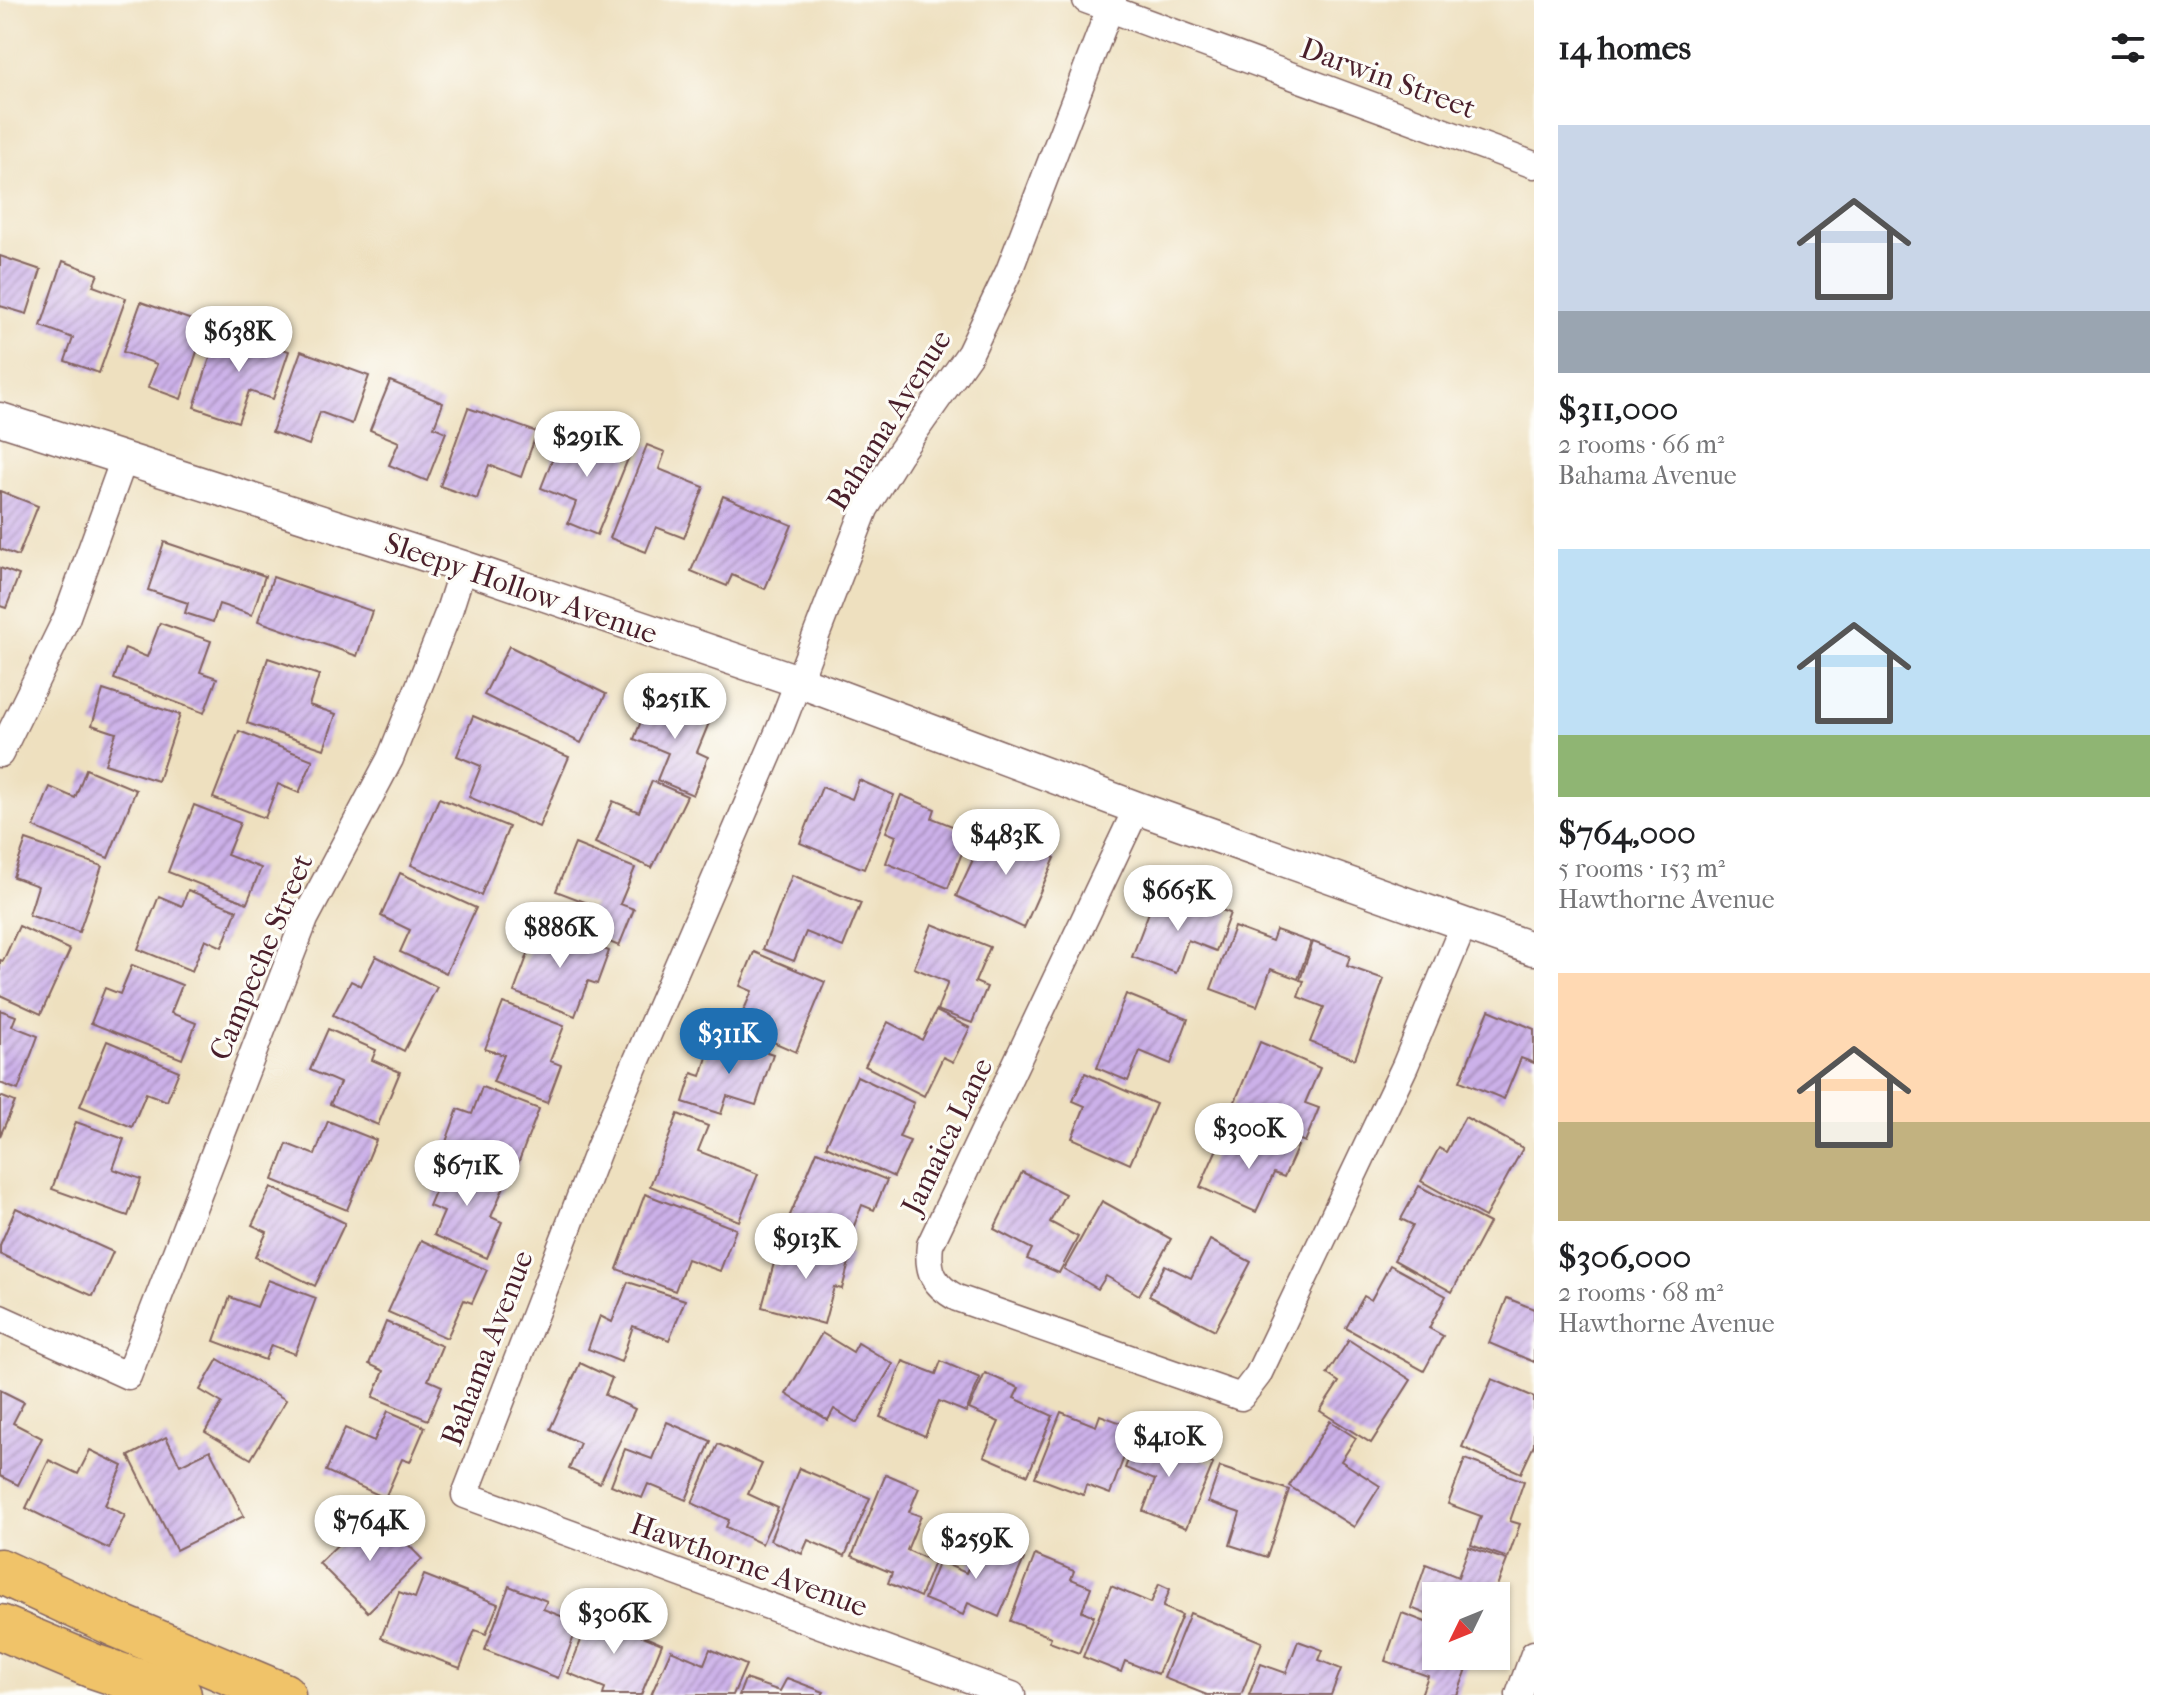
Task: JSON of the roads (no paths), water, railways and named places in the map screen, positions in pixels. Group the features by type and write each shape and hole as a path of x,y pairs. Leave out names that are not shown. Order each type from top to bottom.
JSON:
{"highway":[{"path":"0,1571 119,1626 283,1695"},
{"path":"0,1627 93,1666 179,1695"}],"street":[{"name":"Darwin Street","path":"1103,3 1534,165"},
{"name":"Bahama Avenue","path":"465,1495 599,1148 798,681 865,509 970,353 1009,271 1103,3"},
{"name":"Sleepy Hollow Avenue","path":"0,419 463,567 798,681 1137,808 1534,949"},
{"path":"0,754 66,619 124,459"},
{"name":"Campeche Street","path":"0,1318 128,1376 305,919 390,759 449,611 463,567"},
{"name":"Jamaica Lane","path":"1137,808 930,1245 928,1260 931,1277 941,1289 957,1298 1241,1397 1258,1375 1405,1066 1464,924"},
{"name":"Hawthorne Avenue","path":"465,1495 1012,1695"},
{"path":"1519,1695 1534,1654"}]}
